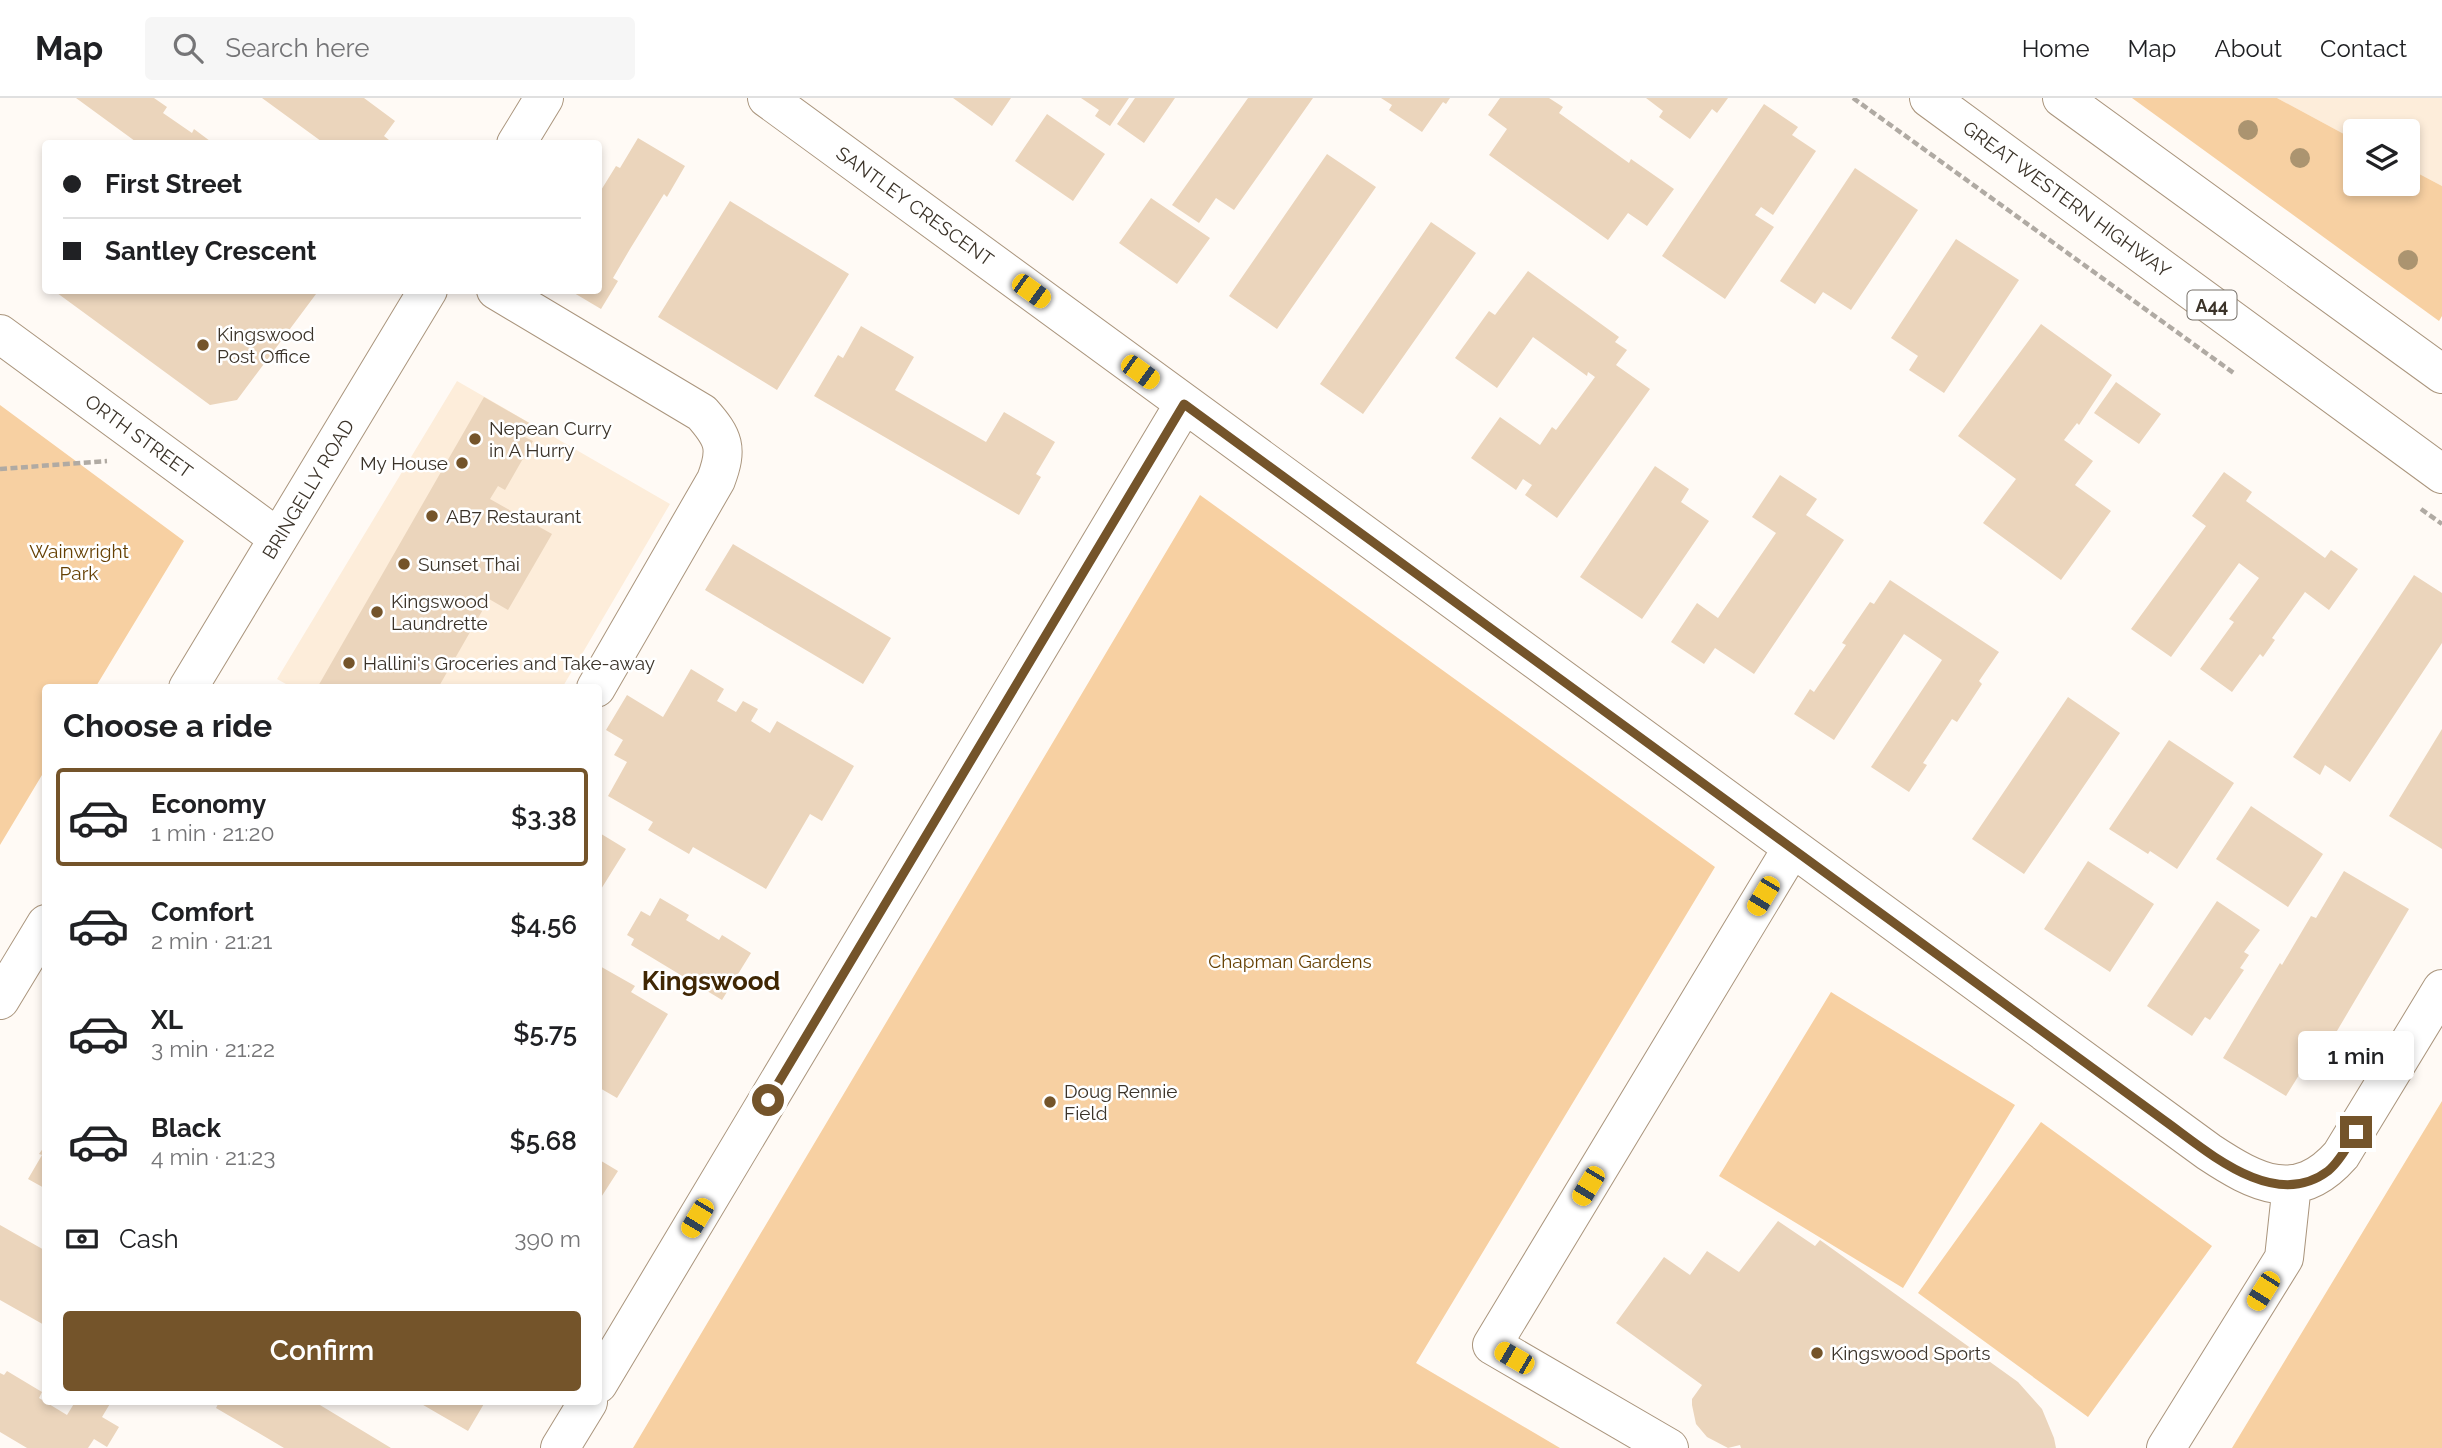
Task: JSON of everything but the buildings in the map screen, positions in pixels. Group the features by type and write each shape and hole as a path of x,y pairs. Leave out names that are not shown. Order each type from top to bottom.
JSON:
{"main road":[{"path":"518,140 544,98"},
{"name":"SANTLEY CRESCENT","path":"767,98 2238,1171 2267,1184 2292,1184 2328,1171 2341,1155 2442,989"},
{"name":"GREAT WESTERN HIGHWAY","path":"1929,98 2442,474"},
{"path":"2062,98 2442,374"},
{"name":"BRINGELLY ROAD","path":"190,684 426,294"},
{"path":"502,294 702,413 716,428 724,444 723,462 716,481 598,684"},
{"name":"ORTH STREET","path":"0,334 278,538"},
{"path":"602,1377 1184,404"},
{"path":"1669,1448 1492,1345 1792,848"},
{"path":"0,1000 42,931"},
{"path":"2166,1448 2284,1258 2292,1184"},
{"path":"560,1448 586,1405"}],"path":[{"path":"1853,98 2237,376"},
{"path":"0,469 125,460 142,438"},
{"path":"2420,508 2442,524"}],"shaded area":[{"path":"2277,98 2442,98 2442,186 2420,174 2420,119 2343,119 2343,134"},
{"path":"457,381 670,504 564,684 286,684 277,679"}],"green space":[{"path":"2132,98 2277,98 2343,134 2343,196 2420,196 2420,174 2442,186 2442,316 2439,321"},
{"name":"Wainwright Park","path":"0,405 184,541 97,684 42,684 42,775 0,845"},
{"name":"Chapman Gardens","path":"1200,495 1715,867 1416,1363 1560,1448 633,1448"},
{"path":"1831,992 2015,1105 1903,1288 1719,1176"},
{"path":"2442,1101 2442,1448 2232,1448"},
{"path":"2041,1122 2212,1246 2088,1417 1918,1293"}],"place":[{"name":"Kingswood Post Office","path":"203,345"},
{"name":"Nepean Curry in A Hurry","path":"475,439"},
{"name":"My House","path":"462,463"},
{"name":"AB7 Restaurant","path":"432,516"},
{"name":"Sunset Thai","path":"404,564"},
{"name":"Kingswood Laundrette","path":"377,612"},
{"name":"Hallini's Groceries and Take-away","path":"349,663"},
{"name":"Doug Rennie Field","path":"1050,1102"},
{"name":"Kingswood Sports","path":"1817,1353"}],"district":[{"name":"Kingswood","path":"711,981"}],"route":[{"path":"768,1100 1184,404 2165,1121 2238,1171 2267,1184 2292,1184 2311,1179 2328,1171 2356,1132"}]}
